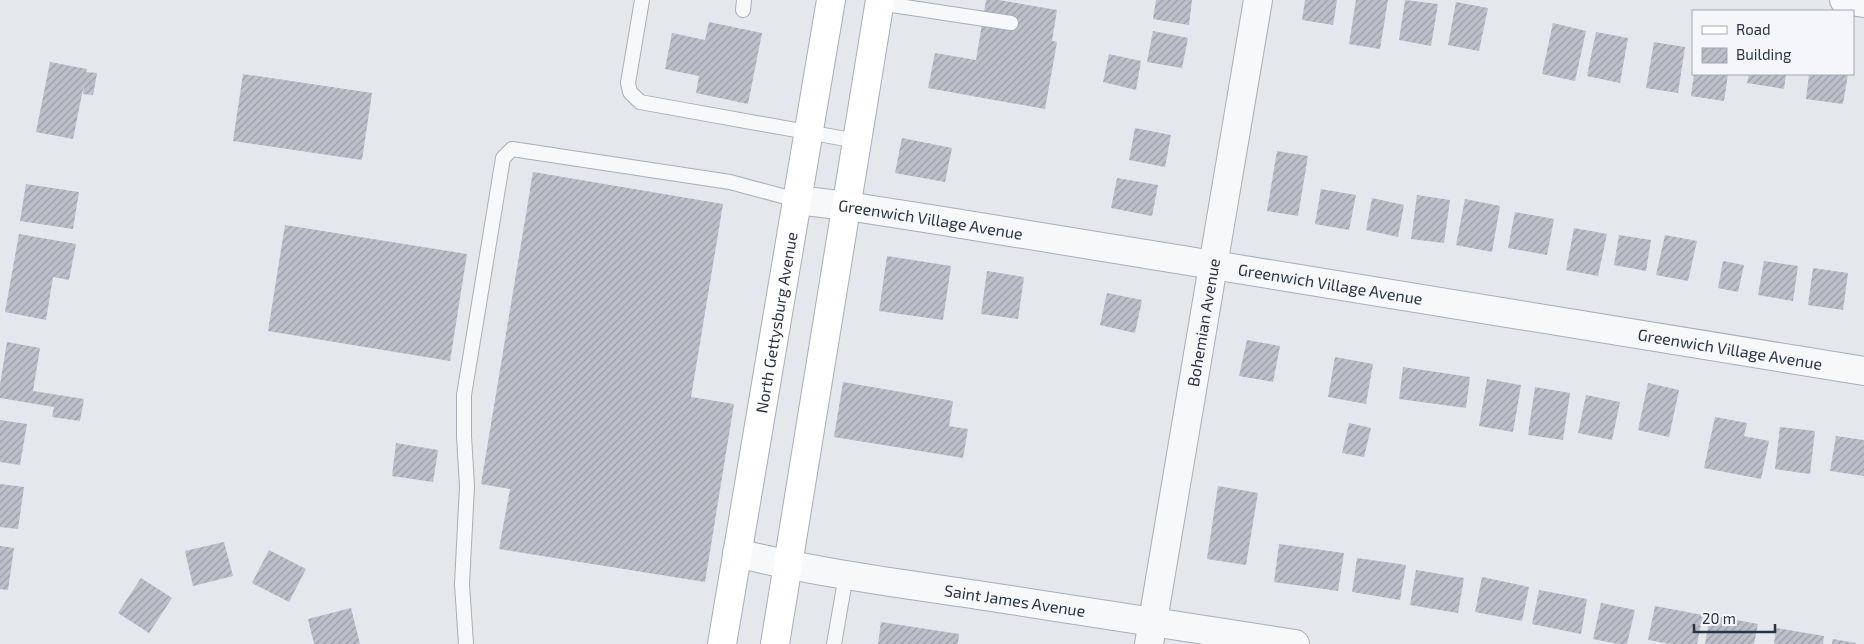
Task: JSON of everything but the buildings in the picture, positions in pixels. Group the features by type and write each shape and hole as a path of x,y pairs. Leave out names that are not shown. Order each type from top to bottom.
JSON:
{"main road":[{"name":"North Gettysburg Avenue","path":"722,644 831,0"},
{"path":"776,644 879,1"}],"street":[{"name":"Bohemian Avenue","path":"1150,632 1258,0"},
{"path":"1844,0 1864,3"},
{"name":"Greenwich Village Avenue","path":"798,200 847,206 1864,371"},
{"name":"Saint James Avenue","path":"737,553 846,576 1150,632 1295,644"}],"lane":[{"path":"642,0 628,83 630,92 640,102 857,142"},
{"path":"879,1 1011,23"},
{"path":"466,644 462,584 467,486 464,395 503,158 512,149 522,150 730,182 798,200"},
{"path":"834,644 846,576"}]}
